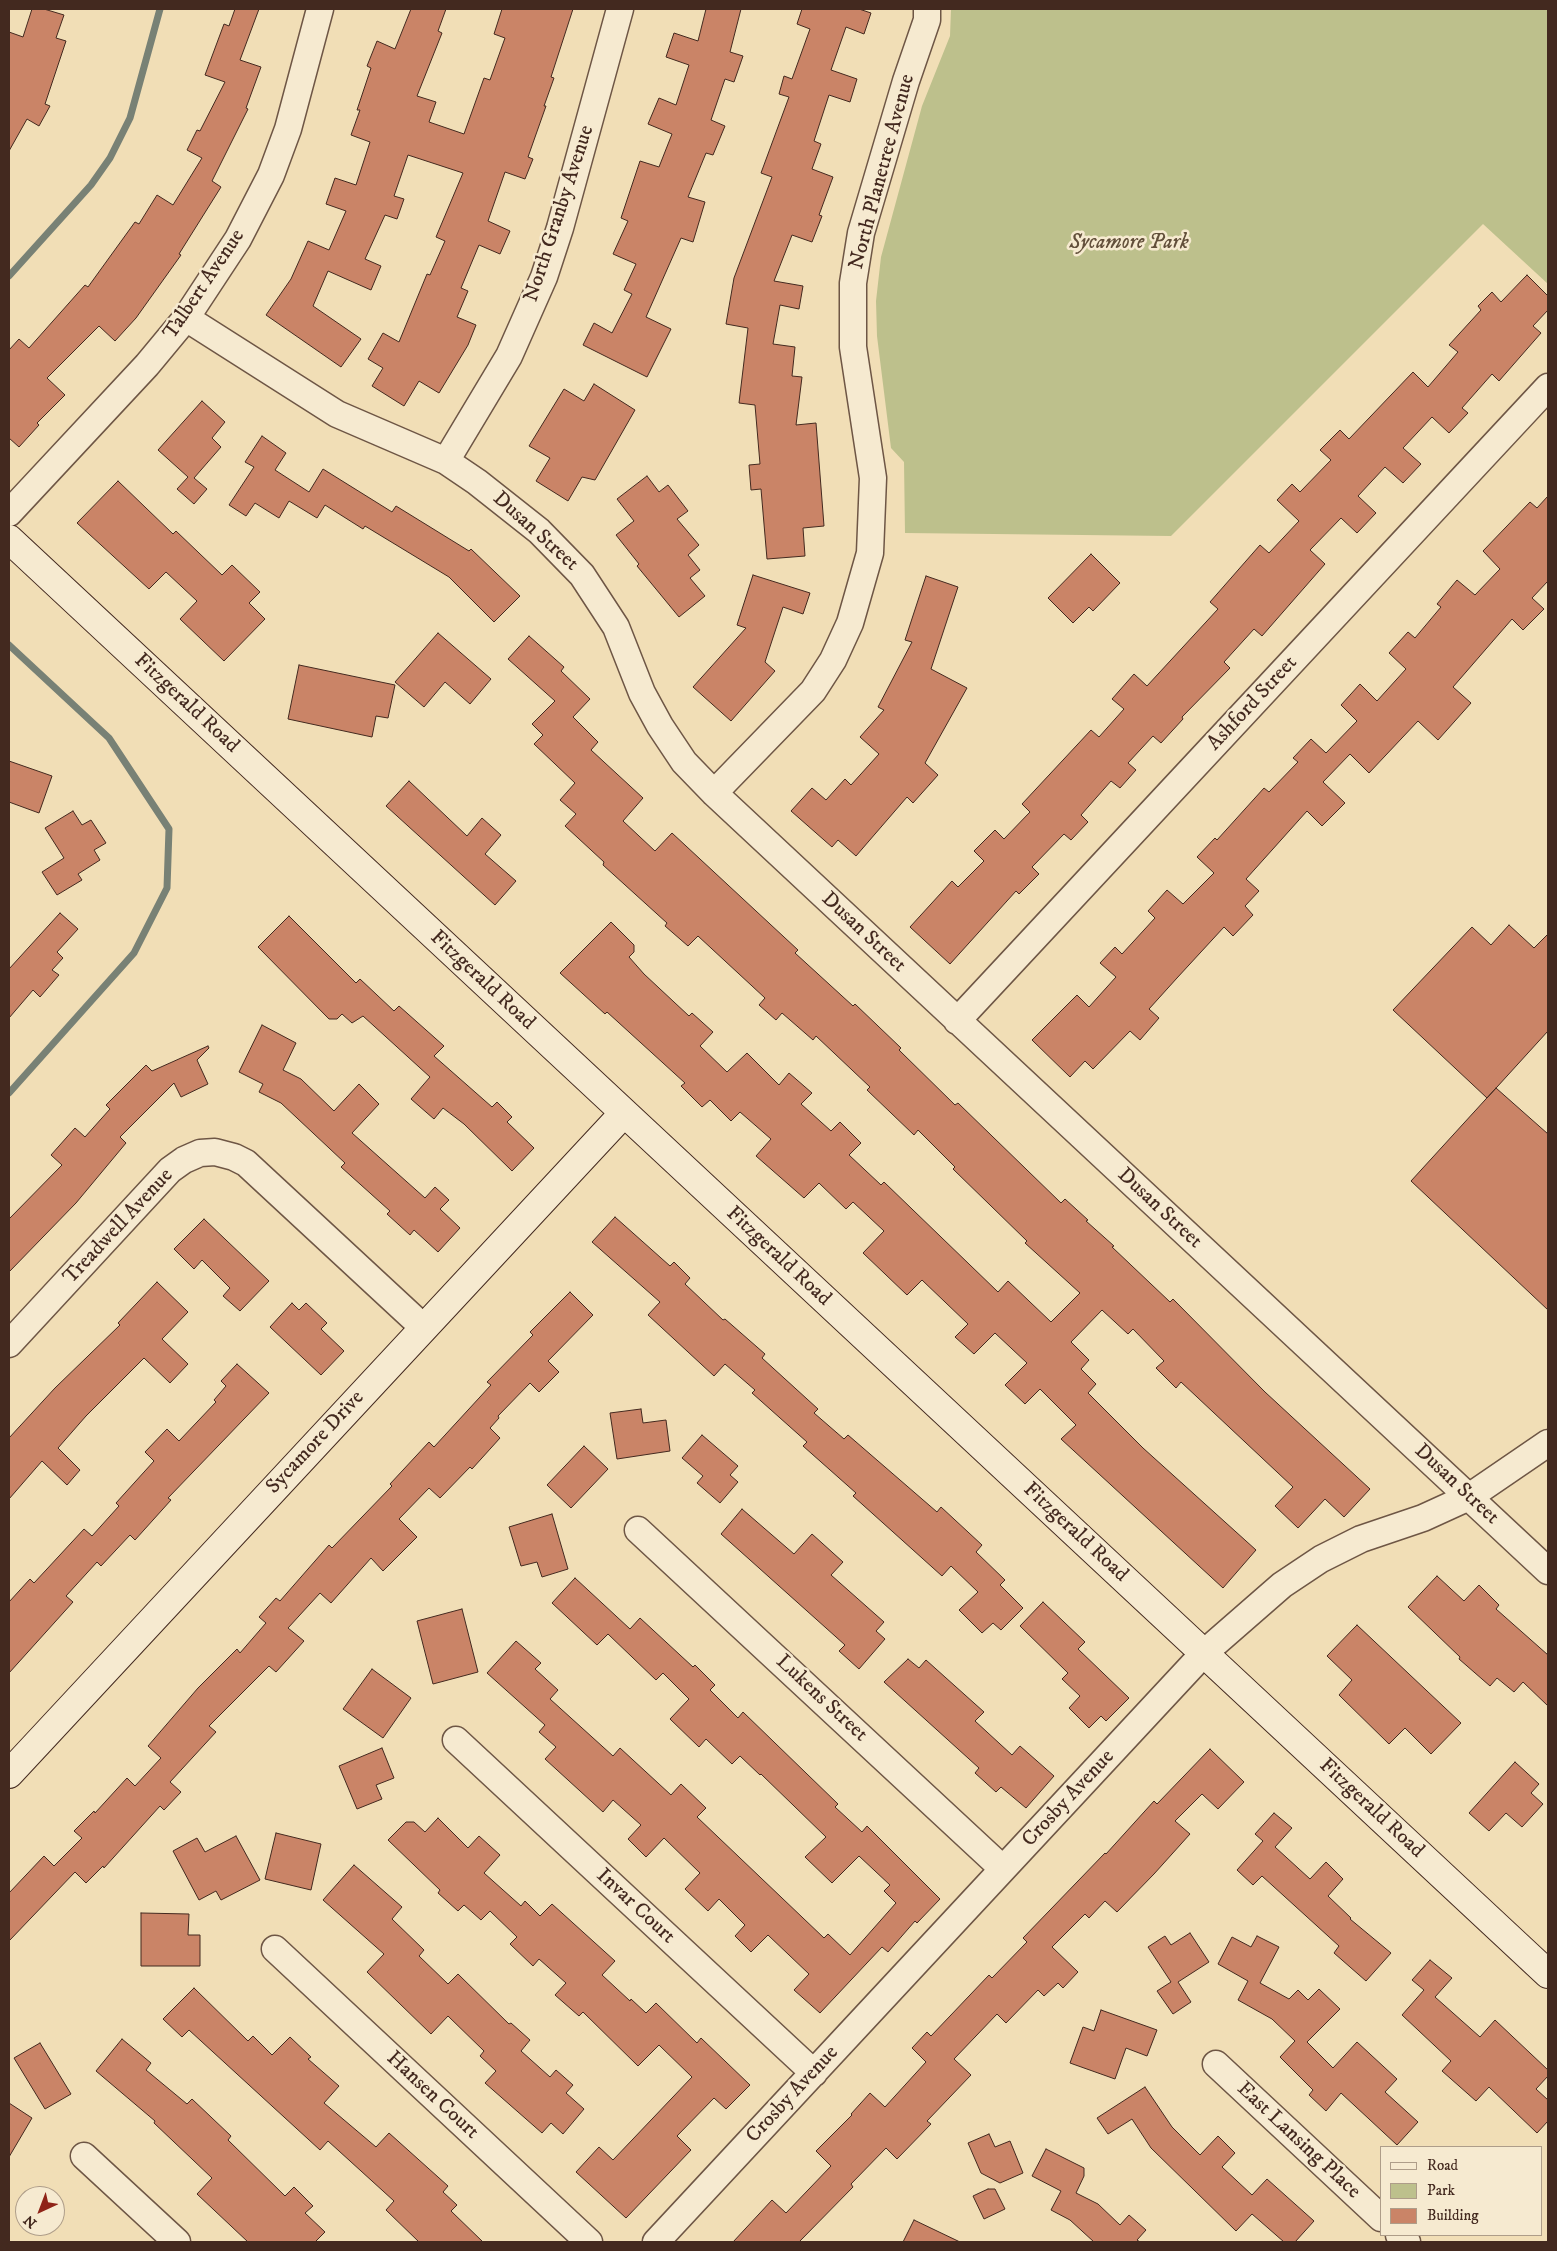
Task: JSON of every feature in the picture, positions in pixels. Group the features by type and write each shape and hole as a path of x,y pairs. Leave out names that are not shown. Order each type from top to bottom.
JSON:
{"main road":[{"name":"Fitzgerald Road","path":"9,539 1548,1974"},
{"name":"Sycamore Drive","path":"9,1774 624,1113"}],"street":[{"name":"Talbert Avenue","path":"9,513 147,365 186,318 238,239 271,175 288,129 320,9"},
{"name":"North Granby Avenue","path":"446,461 509,356 544,277 560,228 620,9"},
{"name":"North Planetree Avenue","path":"714,794 813,691 832,660 850,623 867,562 873,478 853,347 853,283 861,233 906,81 927,20 927,9"},
{"name":"Dusan Street","path":"186,318 337,414 446,461 477,482 539,531 582,575 616,627 642,692 660,726 684,762 714,794 1548,1571"},
{"name":"Ashford Street","path":"958,1021 1548,387"},
{"name":"Treadwell Avenue","path":"9,1344 170,1170 184,1160 200,1153 215,1152 234,1156 246,1163 424,1328"},
{"name":"Crosby Avenue","path":"656,2242 1204,1653 1282,1585 1321,1559 1361,1539 1423,1518 1469,1497 1548,1443"},
{"name":"Lukens Street","path":"638,1530 1003,1869"},
{"name":"Invar Court","path":"456,1740 814,2073"},
{"name":"Hansen Court","path":"275,1949 588,2242"},
{"name":"East Lansing Place","path":"1216,2064 1380,2217"},
{"path":"84,2156 177,2242"}],"green space":[{"name":"Sycamore Park","path":"951,9 1548,9 1548,284 1483,224 1171,536 905,533 904,462 891,448 877,336 876,301 881,257 922,106 950,36"}],"building":[{"path":"32,9 44,9 64,15 56,38 66,41 45,104 50,106 39,126 27,119 9,151 9,32 23,37"},
{"path":"235,9 259,9 240,60 261,67 246,108 248,109 212,181 221,187 179,254 181,255 136,318 115,341 99,326 47,378 65,395 37,423 39,425 19,447 9,438 9,350 19,339 29,348 85,285 88,287 135,222 139,224 157,195 173,205 202,158 187,150 197,130 200,131 225,82 205,75 224,24 229,26"},
{"path":"411,9 446,9 438,31 442,33 417,96 436,102 429,122 464,134 484,78 490,80 505,38 494,34 502,9 573,9 551,77 554,78 544,106 546,106 528,157 533,159 525,179 505,172 488,221 510,231 500,254 479,245 461,288 468,291 457,317 476,325 468,345 439,393 419,381 404,406 372,386 383,368 368,359 383,333 399,342 427,274 430,275 445,241 436,237 463,173 408,155 394,196 404,199 397,219 385,215 365,259 381,266 371,290 328,271 313,306 361,339 341,367 266,315 291,279 308,241 329,250 346,211 326,204 335,178 356,185 370,142 351,135 371,68 367,66 377,41 395,49"},
{"path":"706,9 741,9 730,52 743,56 734,82 725,79 711,120 725,126 713,155 706,153 688,197 705,202 693,242 681,238 646,317 671,329 647,377 583,345 594,323 612,333 632,294 624,290 636,264 613,254 628,221 621,218 640,161 659,167 672,134 648,124 659,98 676,105 689,65 666,57 674,33 698,41"},
{"path":"802,9 859,9 871,13 864,34 846,27 831,70 857,79 850,102 829,95 814,141 821,144 812,169 833,177 819,215 822,216 812,242 792,235 774,281 803,286 799,309 780,305 773,344 795,347 792,376 802,377 796,425 816,423 824,526 803,528 805,556 767,559 761,489 751,490 749,465 760,464 755,405 739,403 748,328 726,324 734,278 772,177 761,173 789,97 779,94 784,76 792,79 810,29 797,24"},
{"path":"1527,275 1548,296 1548,310 1533,326 1541,333 1499,381 1492,374 1462,408 1468,413 1449,433 1432,417 1403,448 1421,464 1403,483 1385,467 1358,496 1376,513 1357,533 1341,518 1310,550 1325,564 1262,636 1254,629 1224,662 1230,668 1182,717 1183,719 1161,743 1153,736 1128,763 1136,770 1120,788 1111,781 1081,815 1088,822 1071,840 1064,834 1032,867 1039,874 1019,894 1016,891 950,964 910,927 952,881 958,887 984,861 974,851 995,830 1004,839 1030,812 1022,804 1091,730 1099,737 1124,709 1112,699 1134,674 1147,686 1218,609 1210,602 1260,545 1269,553 1299,521 1277,500 1292,484 1300,492 1331,460 1320,450 1340,430 1349,439 1413,372 1428,387 1458,352 1449,345 1481,310 1478,306 1492,292 1501,302"},
{"path":"594,384 635,410 595,480 582,477 568,501 536,481 550,458 529,446 564,389 584,401"},
{"path":"202,401 225,422 212,438 221,447 194,478 207,489 194,504 177,489 188,477 158,450"},
{"path":"262,436 286,453 275,470 309,492 323,469 392,512 396,506 469,551 471,549 520,596 494,622 449,577 365,526 363,529 325,505 317,518 289,501 279,518 255,503 246,516 229,505 254,467 245,462"},
{"path":"647,476 659,492 668,485 688,511 677,519 699,545 688,555 700,570 690,578 705,596 679,617 637,566 639,564 616,535 634,521 617,499"},
{"path":"118,481 173,534 176,531 222,575 232,565 260,592 249,603 265,619 224,661 180,619 197,601 166,572 149,589 77,523"},
{"path":"1548,496 1548,581 1532,598 1544,609 1523,630 1512,619 1453,687 1471,703 1438,740 1418,721 1369,773 1350,754 1323,782 1345,803 1322,826 1307,811 1246,879 1259,891 1245,906 1253,915 1233,936 1224,927 1177,978 1149,1009 1159,1018 1140,1040 1130,1031 1093,1069 1085,1061 1070,1077 1032,1040 1077,995 1089,1007 1116,977 1100,963 1115,947 1122,954 1155,918 1148,911 1167,890 1183,904 1214,873 1197,857 1215,838 1217,840 1264,788 1269,792 1298,762 1293,758 1311,739 1326,753 1357,721 1341,705 1360,684 1377,701 1406,669 1389,653 1408,632 1415,638 1441,607 1437,604 1457,580 1475,595 1500,569 1483,551 1530,502 1537,508"},
{"path":"1091,554 1120,583 1093,611 1089,607 1073,623 1048,598"},
{"path":"753,575 810,593 803,614 783,607 765,662 775,671 731,721 693,687 746,628 737,625"},
{"path":"926,576 958,587 931,669 967,688 925,763 938,775 913,803 907,797 856,856 838,840 832,847 791,811 812,788 826,800 845,779 851,785 879,754 860,737 884,710 878,707 912,642 905,640"},
{"path":"438,633 491,679 470,704 445,682 424,707 395,682"},
{"path":"529,636 564,667 561,671 590,699 573,717 598,742 591,750 643,798 623,821 655,851 672,833 798,950 795,953 853,1006 855,1004 901,1048 899,1050 955,1105 958,1103 1061,1203 1065,1199 1088,1220 1086,1221 1114,1246 1112,1247 1170,1302 1173,1299 1265,1392 1370,1489 1344,1517 1325,1499 1298,1528 1275,1506 1293,1487 1181,1382 1176,1388 1156,1368 1164,1361 1133,1329 1128,1334 1102,1310 1071,1342 1089,1360 1081,1369 1096,1384 1088,1393 1143,1448 1256,1550 1223,1588 1061,1439 1076,1425 1040,1389 1025,1404 1005,1385 1027,1363 995,1333 974,1354 955,1337 968,1324 922,1280 907,1295 863,1253 884,1231 853,1202 846,1209 819,1183 804,1198 756,1156 771,1139 740,1112 731,1121 710,1100 702,1107 681,1086 685,1083 607,1012 605,1014 560,973 611,922 634,945 634,952 629,957 644,974 689,1016 692,1013 713,1032 700,1046 727,1072 747,1053 779,1085 789,1073 812,1093 801,1104 831,1131 840,1122 861,1143 849,1155 881,1185 884,1182 998,1292 1008,1281 1051,1322 1080,1293 1025,1243 1027,1241 953,1169 955,1167 918,1130 914,1135 867,1090 870,1087 816,1036 813,1040 782,1013 776,1020 759,1005 765,998 698,936 688,946 665,926 667,923 603,865 604,862 565,826 576,814 560,800 575,783 534,744 543,735 532,724 555,701 508,659"},
{"path":"299,665 395,685 388,718 376,716 372,737 288,719"},
{"path":"9,761 52,776 39,813 9,802"},
{"path":"409,781 467,836 482,818 501,835 485,854 516,881 495,905 386,806"},
{"path":"73,811 82,825 91,820 106,843 94,850 100,860 78,874 82,880 57,895 42,872 64,858 45,828"},
{"path":"60,913 78,929 57,952 63,958 52,970 59,975 40,997 33,990 9,1018 9,969"},
{"path":"289,916 356,983 360,979 394,1011 399,1006 444,1046 434,1056 492,1107 497,1102 512,1117 507,1122 534,1148 512,1171 464,1124 443,1108 434,1119 411,1099 430,1077 363,1016 352,1023 342,1014 337,1019 329,1019 258,947"},
{"path":"1509,925 1534,948 1548,934 1548,1031 1487,1098 1393,1010 1472,927 1491,945"},
{"path":"262,1025 296,1043 283,1070 301,1079 334,1111 359,1084 379,1104 352,1133 425,1198 435,1187 449,1200 440,1209 460,1228 438,1252 414,1230 410,1235 387,1214 390,1211 341,1167 345,1163 281,1103 259,1092 263,1084 239,1072"},
{"path":"208,1046 209,1048 197,1060 208,1084 181,1097 174,1083 120,1137 126,1143 76,1203 9,1272 9,1219 62,1165 51,1155 75,1128 85,1137 110,1109 106,1105 146,1065 152,1071"},
{"path":"1496,1088 1548,1134 1548,1310 1411,1181"},
{"path":"615,1217 670,1266 674,1262 690,1278 685,1284 723,1320 725,1319 765,1354 762,1358 818,1409 814,1413 844,1439 848,1435 937,1512 941,1507 982,1545 976,1552 1005,1580 1000,1585 1023,1608 1001,1630 993,1623 982,1633 959,1610 978,1592 951,1566 942,1576 853,1496 856,1493 803,1446 807,1442 752,1393 755,1390 725,1364 714,1376 648,1315 660,1302 592,1242"},
{"path":"204,1219 269,1281 240,1311 223,1296 230,1288 202,1260 194,1269 174,1249"},
{"path":"157,1282 188,1312 162,1339 188,1364 170,1383 144,1358 86,1416 58,1448 80,1470 67,1485 42,1461 9,1499 9,1438 55,1388 120,1325 118,1323"},
{"path":"570,1292 593,1315 548,1361 559,1372 539,1392 530,1383 498,1416 499,1418 490,1428 500,1438 472,1469 470,1467 440,1498 429,1488 399,1519 417,1537 383,1571 371,1558 331,1603 320,1593 288,1628 304,1641 276,1672 269,1666 209,1726 216,1732 170,1782 181,1792 164,1810 160,1806 104,1868 103,1866 86,1883 75,1872 9,1941 9,1893 44,1856 54,1866 82,1838 74,1831 94,1811 95,1813 127,1778 135,1786 161,1758 148,1746 198,1688 237,1649 240,1653 266,1623 259,1617 276,1598 280,1601 329,1545 332,1548 392,1486 390,1484 429,1442 434,1447 491,1385 487,1382 533,1335 530,1332"},
{"path":"292,1303 299,1310 306,1303 327,1323 321,1329 344,1351 321,1375 270,1327"},
{"path":"237,1364 269,1393 168,1498 171,1500 135,1540 130,1535 101,1566 97,1562 66,1596 73,1602 9,1673 9,1602 30,1579 34,1583 84,1529 92,1536 119,1506 116,1503 154,1461 145,1452 167,1429 179,1441 216,1402 214,1400 226,1386 221,1381"},
{"path":"641,1409 643,1423 666,1420 670,1451 617,1459 610,1413"},
{"path":"702,1435 738,1466 730,1475 738,1482 720,1503 697,1483 703,1476 682,1458"},
{"path":"584,1446 608,1469 571,1508 547,1485"},
{"path":"742,1509 794,1554 812,1534 843,1562 831,1575 884,1622 876,1631 885,1639 859,1669 839,1651 845,1645 721,1534"},
{"path":"552,1514 568,1569 542,1577 537,1562 521,1566 509,1527"},
{"path":"1437,1576 1464,1601 1479,1585 1499,1605 1496,1609 1548,1655 1548,1706 1523,1682 1514,1692 1497,1678 1490,1686 1459,1659 1460,1657 1408,1607"},
{"path":"575,1578 630,1629 640,1618 693,1667 695,1665 715,1685 710,1690 738,1718 743,1712 838,1804 835,1807 862,1832 867,1826 940,1899 917,1923 915,1921 888,1952 882,1947 820,2013 794,1990 809,1974 768,1935 751,1952 735,1936 745,1925 719,1899 708,1911 685,1889 700,1873 664,1838 646,1857 628,1839 641,1825 613,1800 603,1812 545,1759 556,1747 539,1732 545,1725 487,1673 516,1641 541,1663 535,1669 558,1690 550,1699 613,1756 620,1748 671,1795 681,1784 706,1808 697,1817 824,1938 828,1934 850,1955 896,1903 884,1891 890,1885 859,1856 832,1883 805,1857 826,1837 740,1756 732,1764 706,1739 699,1747 670,1719 689,1699 663,1673 656,1680 608,1634 597,1645 552,1603"},
{"path":"1043,1602 1085,1642 1078,1649 1129,1698 1106,1721 1101,1716 1089,1728 1069,1708 1080,1696 1062,1679 1068,1673 1020,1626"},
{"path":"462,1609 478,1672 433,1684 417,1621"},
{"path":"1357,1625 1461,1723 1431,1754 1405,1728 1389,1744 1339,1695 1352,1680 1327,1656"},
{"path":"908,1659 919,1668 926,1660 984,1712 975,1721 1012,1755 1020,1746 1054,1776 1026,1808 1001,1787 996,1792 975,1773 979,1768 884,1682"},
{"path":"372,1669 411,1698 383,1738 343,1709"},
{"path":"382,1748 394,1778 376,1785 382,1799 357,1809 339,1766"},
{"path":"1210,1749 1244,1782 1218,1809 1202,1794 1175,1821 1190,1834 1117,1912 1105,1901 1089,1918 1085,1914 1052,1947 1078,1972 1063,1988 1058,1983 1044,1996 1038,1990 1006,2023 997,2014 954,2059 971,2075 927,2121 931,2124 897,2159 886,2148 851,2184 853,2187 799,2242 733,2242 772,2200 786,2213 831,2166 816,2151 852,2115 870,2093 885,2107 926,2062 912,2048 927,2032 931,2036 989,1975 992,1978 1027,1942 1023,1938 1106,1854 1154,1801 1157,1804"},
{"path":"1515,1762 1539,1784 1531,1793 1543,1804 1522,1827 1506,1813 1489,1831 1469,1813"},
{"path":"1274,1813 1292,1828 1275,1847 1310,1879 1326,1862 1343,1879 1328,1896 1350,1919 1391,1953 1366,1981 1334,1953 1339,1946 1262,1876 1253,1885 1237,1870 1263,1841 1255,1834"},
{"path":"438,1818 468,1848 479,1836 500,1855 484,1873 521,1906 525,1901 540,1916 552,1904 615,1961 602,1975 630,2001 631,1999 646,2013 656,2003 697,2043 701,2038 750,2085 726,2109 714,2098 677,2136 691,2150 626,2218 576,2172 599,2147 613,2160 692,2077 659,2045 638,2066 583,2012 579,2016 555,1995 566,1983 539,1959 533,1966 510,1944 517,1937 490,1911 481,1920 464,1905 458,1911 438,1893 440,1890 388,1840 406,1822 414,1822 425,1832"},
{"path":"276,1833 321,1844 311,1890 265,1879"},
{"path":"236,1836 260,1880 221,1900 216,1891 199,1900 173,1851 197,1838 205,1852"},
{"path":"354,1865 402,1907 392,1919 424,1950 419,1956 448,1984 458,1974 509,2024 511,2023 530,2040 521,2051 550,2077 556,2070 573,2085 566,2093 584,2109 563,2134 551,2123 542,2133 485,2083 496,2071 480,2056 484,2051 448,2016 431,2034 367,1972 384,1954 323,1900"},
{"path":"141,1913 189,1914 188,1935 200,1935 200,1966 141,1966"},
{"path":"1190,1933 1209,1962 1178,1982 1191,2002 1173,2014 1157,1991 1171,1982 1148,1947 1165,1936 1171,1945"},
{"path":"1257,1936 1279,1947 1260,1983 1289,1999 1298,1990 1308,2000 1319,1989 1340,2009 1307,2042 1333,2068 1357,2042 1397,2079 1385,2092 1418,2122 1397,2145 1341,2093 1326,2111 1309,2095 1313,2090 1280,2057 1295,2041 1272,2019 1238,2000 1248,1981 1218,1964 1232,1937 1251,1947"},
{"path":"1430,1960 1452,1978 1435,1997 1480,2037 1495,2020 1548,2070 1548,2076 1536,2089 1548,2100 1548,2121 1537,2133 1489,2087 1476,2101 1442,2071 1451,2061 1402,2015 1424,1990 1412,1980"},
{"path":"194,1988 248,2041 253,2036 272,2055 290,2037 311,2057 308,2059 339,2086 324,2103 376,2147 389,2133 448,2186 443,2192 457,2205 451,2211 483,2242 419,2242 386,2210 394,2201 328,2141 320,2150 189,2030 182,2037 163,2019"},
{"path":"1101,2010 1157,2030 1147,2056 1126,2048 1115,2079 1070,2063 1083,2027 1094,2031"},
{"path":"122,2039 151,2063 146,2070 187,2104 192,2099 231,2136 228,2140 285,2196 294,2187 313,2206 305,2213 325,2232 315,2242 248,2242 197,2194 212,2178 154,2123 155,2121 96,2071"},
{"path":"40,2043 71,2094 45,2109 14,2058"},
{"path":"1145,2087 1172,2127 1200,2155 1218,2136 1235,2153 1222,2167 1252,2195 1267,2179 1314,2221 1295,2242 1284,2242 1252,2214 1236,2231 1151,2148 1132,2119 1108,2134 1097,2118"},
{"path":"9,2103 32,2118 9,2157"},
{"path":"989,2134 995,2147 1010,2141 1023,2173 1000,2183 981,2173 968,2143"},
{"path":"1046,2149 1084,2168 1084,2176 1076,2193 1098,2204 1120,2225 1129,2215 1146,2230 1137,2240 1140,2242 1094,2242 1070,2220 1051,2210 1061,2191 1032,2176"},
{"path":"988,2189 995,2189 1005,2209 984,2219 973,2196"},
{"path":"914,2220 960,2242 903,2242"}],"waterway":[{"path":"9,276 91,185 110,158 130,118 160,9"},
{"path":"9,645 109,738 169,829 167,888 134,953 9,1093"}]}
